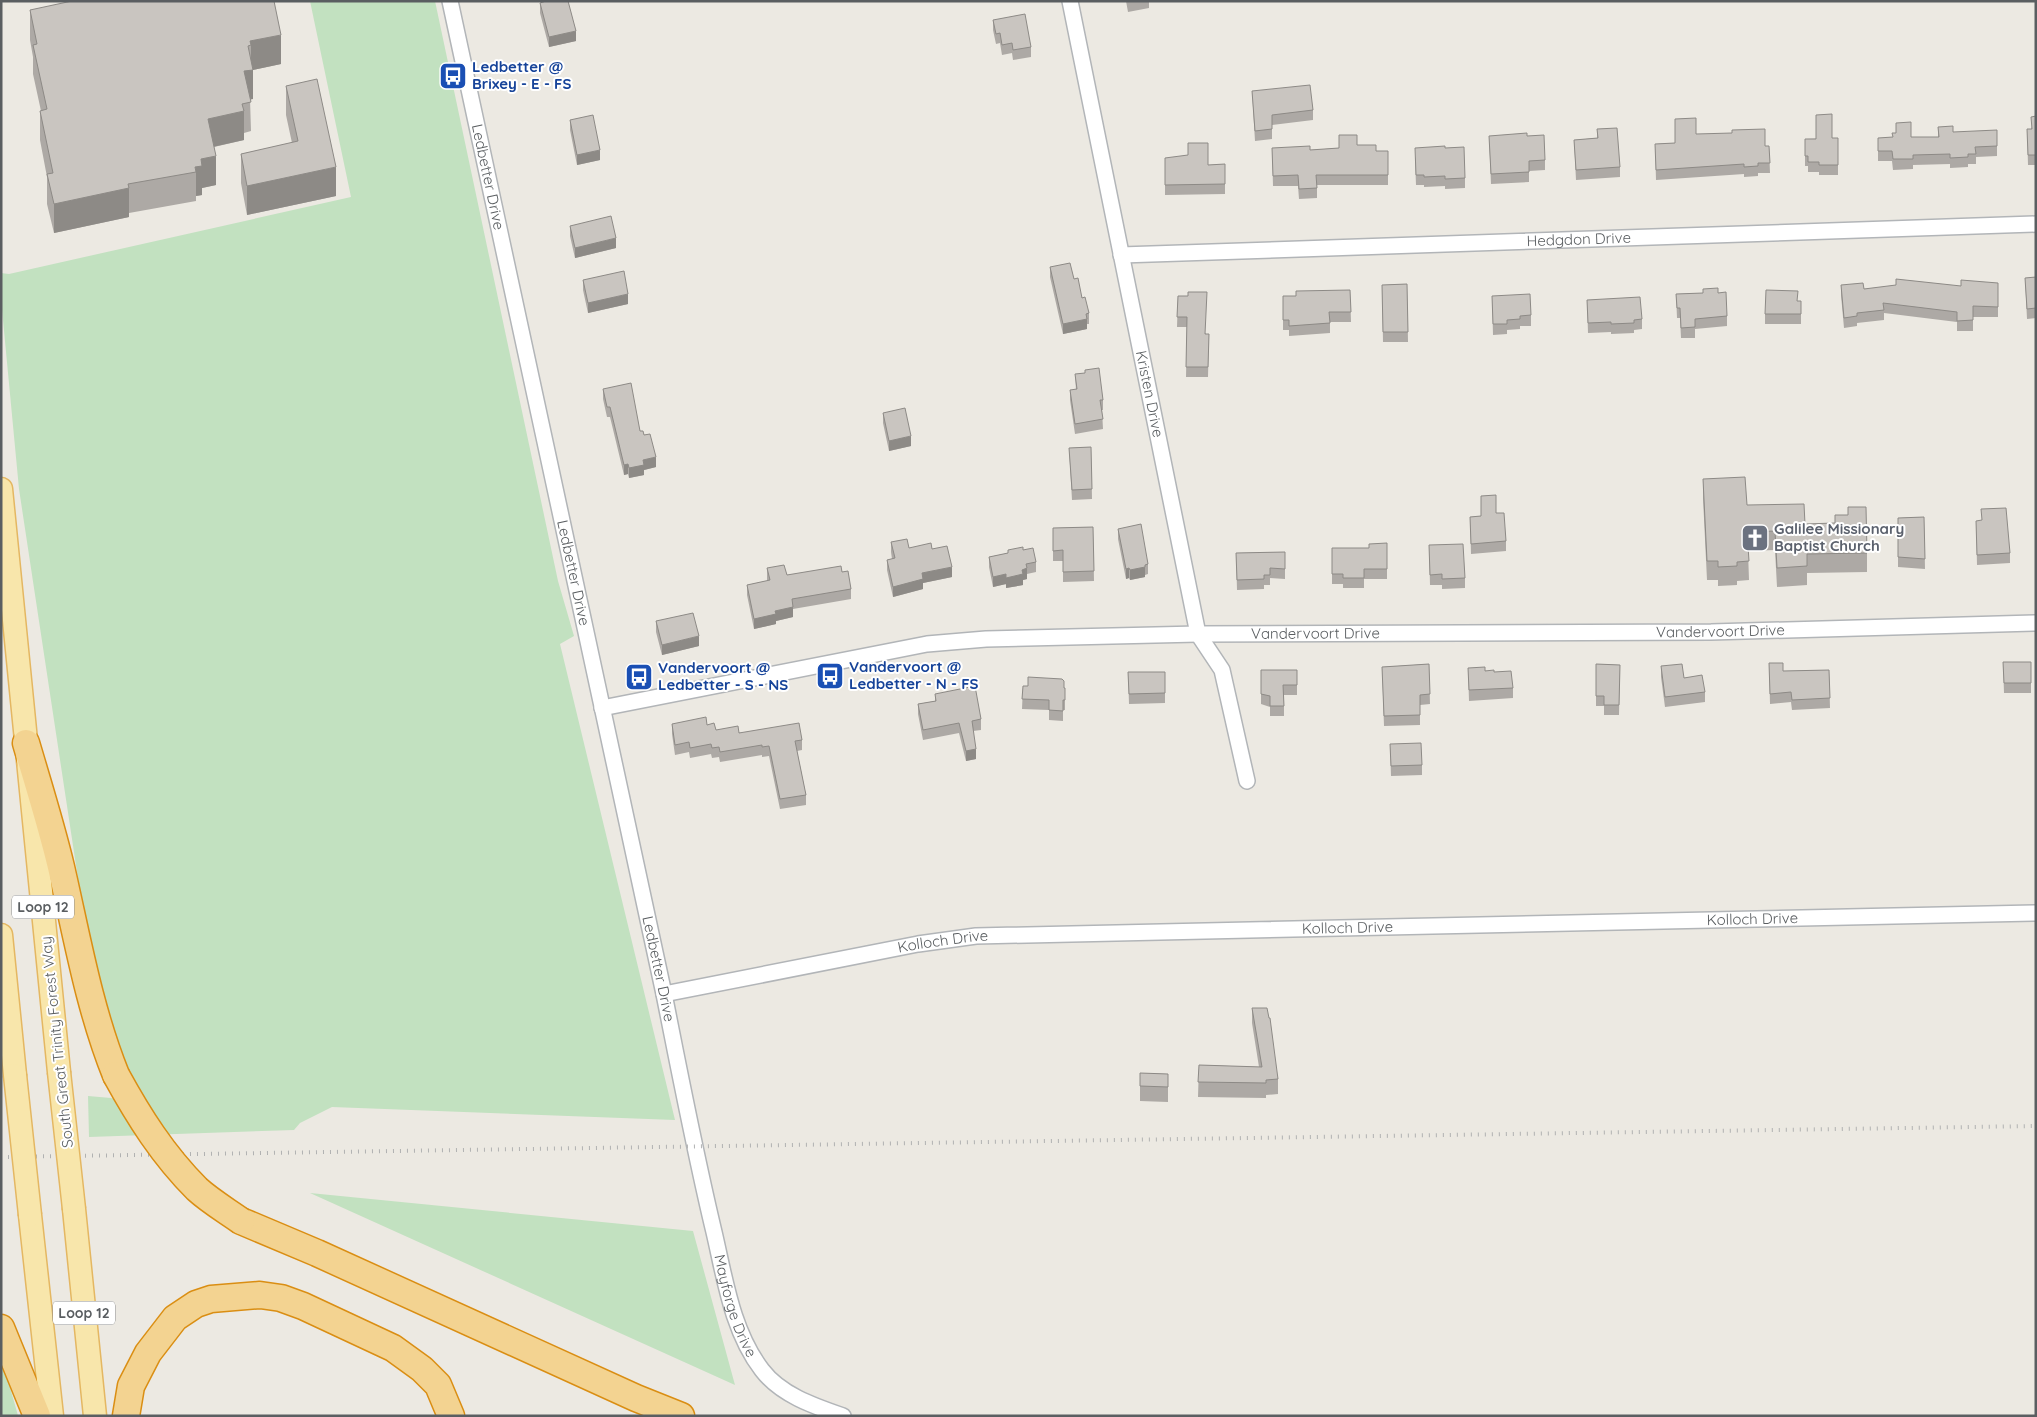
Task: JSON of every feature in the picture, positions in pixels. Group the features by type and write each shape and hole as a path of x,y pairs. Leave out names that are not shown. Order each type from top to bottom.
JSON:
{"highway":[{"path":"26,742 61,865 90,997 116,1076 137,1114 162,1150 198,1190 241,1221 317,1253 636,1398 681,1416"},
{"path":"126,1416 131,1386 148,1353 174,1318 196,1304 211,1299 260,1295 281,1298 303,1306 393,1348 422,1369 438,1386 451,1416"},
{"path":"1,1328 37,1416"}],"main road":[{"name":"South Great Trinity Forest Way","path":"1,489 95,1416"},
{"name":"Loop 12","path":"1,935 52,1416"}],"street":[{"name":"Ledbetter Drive","path":"450,1 664,994 694,1146"},
{"name":"Kristen Drive","path":"1070,1 1198,634 1222,670 1247,781"},
{"name":"Hedgdon Drive","path":"1122,255 2036,224"},
{"name":"Vandervoort Drive","path":"602,708 927,644 986,639 1198,634 1711,632 2036,623"},
{"name":"Kolloch Drive","path":"664,994 918,944 976,936 2036,913"},
{"name":"Mayforge Drive","path":"694,1146 732,1307 746,1345 762,1371 787,1394 843,1416"}],"green space":[{"path":"310,1 435,1 558,581 574,636 560,644 675,1120 332,1107 300,1123 294,1130 89,1137 88,1096 111,1098 146,1107 135,1093 110,1020 87,938 19,489 1,299 1,273 9,274 351,197"},
{"path":"310,1193 693,1231 735,1385"},
{"path":"1,1356 17,1412 18,1416 1,1416"}],"building":[{"path":"72,1 274,1 281,35 250,41 251,45 248,46 253,70 244,71 251,102 242,104 244,111 208,119 216,156 201,159 202,166 195,167 196,172 128,184 129,188 54,204 47,174 53,173 40,111 47,109 33,45 37,44 30,10"},
{"path":"546,1 568,1 576,31 549,37 540,3"},
{"path":"1025,14 1031,47 1013,50 1012,43 1002,45 1000,33 996,34 993,20"},
{"path":"317,79 336,167 247,186 241,154 298,141 286,86"},
{"path":"1310,85 1313,110 1272,115 1272,129 1255,131 1252,91"},
{"path":"1832,114 1832,138 1838,138 1838,165 1819,165 1819,162 1808,162 1808,156 1805,156 1805,139 1816,139 1816,115"},
{"path":"593,115 600,150 577,155 570,120"},
{"path":"2036,116 2036,155 2028,155 2027,129 2032,129 2031,117"},
{"path":"1696,118 1696,134 1732,133 1732,130 1765,129 1765,146 1769,146 1770,163 1758,163 1758,166 1744,167 1744,164 1656,170 1655,144 1675,143 1675,119"},
{"path":"1911,122 1911,137 1939,137 1938,127 1953,126 1953,132 1997,130 1997,146 1975,147 1976,154 1968,154 1968,157 1950,158 1950,154 1913,155 1913,159 1893,159 1892,151 1878,151 1878,138 1893,137 1892,133 1896,133 1896,123"},
{"path":"1617,128 1620,167 1576,170 1574,140 1598,138 1597,129"},
{"path":"1527,133 1527,136 1544,135 1545,160 1529,161 1529,172 1491,174 1489,136"},
{"path":"1339,135 1357,135 1357,145 1376,145 1376,151 1388,151 1388,175 1316,175 1317,188 1299,189 1298,175 1273,176 1272,148 1310,146 1310,150 1339,148"},
{"path":"1188,143 1208,143 1208,165 1225,164 1225,184 1165,185 1165,158 1188,155"},
{"path":"1445,146 1445,148 1464,147 1465,178 1445,179 1445,176 1424,177 1424,175 1416,175 1415,148"},
{"path":"611,216 616,238 575,248 570,226"},
{"path":"1070,263 1074,279 1078,278 1082,298 1085,297 1089,313 1086,314 1087,319 1063,324 1050,267"},
{"path":"624,271 628,294 588,303 583,280"},
{"path":"2036,277 2036,308 2027,309 2025,278"},
{"path":"1896,279 1961,286 1961,280 1998,283 1998,307 1973,306 1973,320 1957,321 1957,312 1883,303 1884,310 1857,313 1857,316 1844,318 1841,285 1863,283 1864,289 1896,285"},
{"path":"1407,284 1408,332 1383,332 1382,285"},
{"path":"1718,288 1718,293 1726,292 1727,316 1695,319 1695,327 1681,328 1680,308 1677,308 1676,294 1703,293 1703,289"},
{"path":"1350,290 1351,312 1329,312 1330,323 1289,326 1289,320 1283,320 1283,296 1296,296 1296,291"},
{"path":"1766,290 1798,291 1797,301 1801,301 1801,314 1765,314"},
{"path":"1188,292 1207,292 1205,334 1209,334 1208,367 1186,367 1187,317 1177,317 1178,296 1188,296"},
{"path":"1530,294 1531,315 1520,316 1520,319 1507,320 1507,324 1493,324 1492,296"},
{"path":"1640,297 1642,319 1634,320 1634,323 1588,323 1587,300"},
{"path":"1099,368 1103,400 1100,400 1103,419 1075,424 1070,390 1077,389 1075,374"},
{"path":"631,383 640,431 643,431 644,435 650,434 656,457 643,460 644,465 629,468 628,464 624,465 610,407 607,407 603,389"},
{"path":"905,408 911,436 889,441 883,413"},
{"path":"1091,447 1092,489 1072,490 1069,448"},
{"path":"1745,477 1747,505 1804,504 1805,524 1835,523 1835,515 1848,515 1848,507 1866,507 1867,553 1807,554 1807,566 1777,568 1775,531 1747,532 1749,561 1737,562 1737,566 1718,567 1718,561 1707,561 1703,479"},
{"path":"1496,495 1496,513 1504,513 1506,541 1471,544 1470,517 1481,516 1481,496"},
{"path":"2006,508 2010,553 1977,555 1976,521 1982,520 1981,509"},
{"path":"1924,517 1925,559 1898,557 1898,518"},
{"path":"1141,524 1148,564 1145,567 1126,569 1118,529"},
{"path":"1093,527 1094,571 1063,572 1063,550 1053,551 1053,528"},
{"path":"907,539 909,548 931,543 932,549 947,546 952,567 922,573 923,579 893,587 887,560 895,558 891,542"},
{"path":"1387,543 1387,569 1364,569 1364,578 1343,578 1343,574 1332,574 1332,548 1369,548 1369,544"},
{"path":"1463,544 1465,578 1442,579 1442,574 1430,575 1429,545"},
{"path":"1023,547 1023,550 1033,548 1036,562 1026,564 1027,568 1022,570 1023,574 1006,578 1006,574 993,577 989,557 1008,553 1008,550"},
{"path":"1285,552 1285,569 1270,568 1270,575 1264,575 1264,579 1237,580 1236,553"},
{"path":"784,565 787,575 841,566 842,572 848,571 851,589 792,599 793,607 775,611 776,614 754,619 747,585 770,580 767,568"},
{"path":"693,613 699,636 662,645 656,621"},
{"path":"2003,662 2031,662 2031,683 2004,683"},
{"path":"1769,663 1783,663 1783,671 1829,670 1830,698 1792,700 1791,692 1770,694"},
{"path":"1429,664 1430,694 1420,695 1420,715 1384,716 1382,667"},
{"path":"1596,664 1620,665 1619,705 1604,705 1604,696 1596,696"},
{"path":"1682,664 1684,678 1702,675 1705,692 1665,697 1661,666"},
{"path":"1485,667 1485,671 1511,671 1513,688 1469,690 1468,668"},
{"path":"1261,670 1297,670 1297,685 1283,685 1284,706 1270,706 1270,696 1261,694"},
{"path":"1128,672 1165,672 1165,693 1129,694"},
{"path":"1028,677 1062,679 1065,688 1063,711 1049,710 1049,700 1022,699 1023,686 1028,686"},
{"path":"975,686 981,719 972,721 976,749 966,751 959,723 923,730 918,704 936,701 935,694"},
{"path":"706,717 707,725 714,723 716,730 738,726 739,733 799,723 802,740 795,741 806,795 780,799 769,746 762,747 762,745 720,752 719,747 712,748 711,744 690,748 689,742 675,745 672,724"},
{"path":"1421,743 1422,765 1391,766 1390,744"},
{"path":"1252,1008 1267,1008 1278,1079 1266,1080 1266,1083 1198,1082 1199,1065 1262,1067"},
{"path":"1140,1073 1168,1074 1168,1087 1140,1086"}],"railway":[{"path":"1,1157 2036,1126"}],"place":[{"name":"Ledbetter @ Brixey - E - FS","path":"453,76"},
{"name":"Galilee Missionary Baptist Church","path":"1755,538"},
{"name":"Vandervoort @ Ledbetter - N - FS","path":"830,676"},
{"name":"Vandervoort @ Ledbetter - S - NS","path":"639,677"}]}
